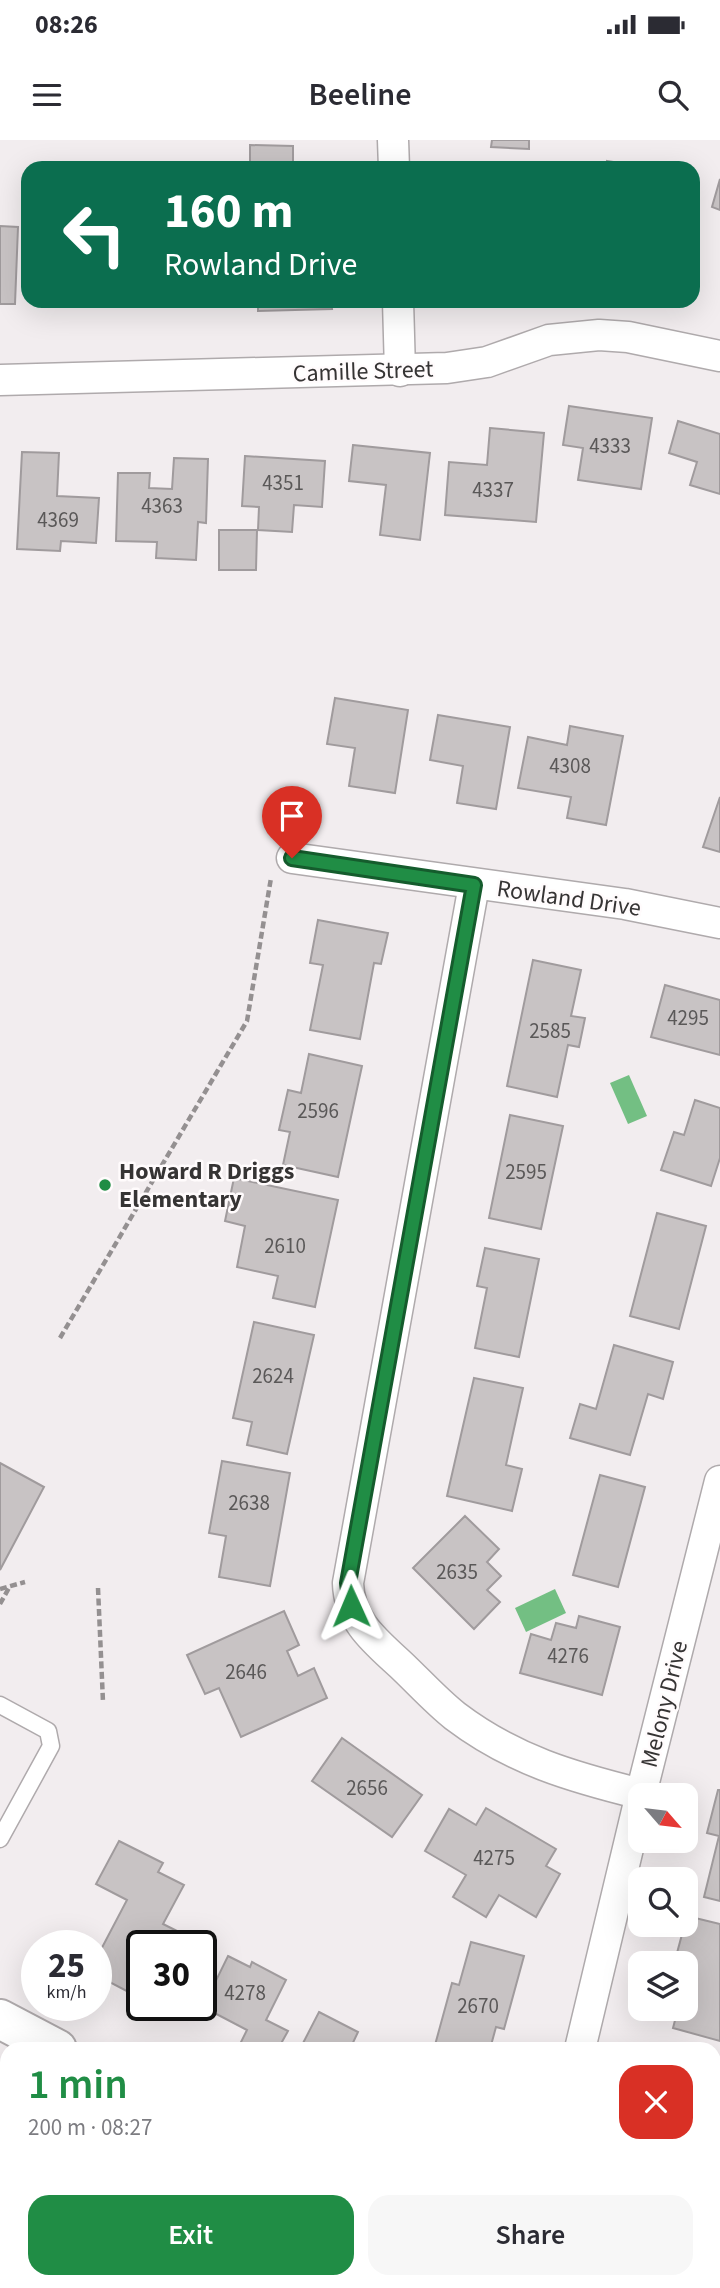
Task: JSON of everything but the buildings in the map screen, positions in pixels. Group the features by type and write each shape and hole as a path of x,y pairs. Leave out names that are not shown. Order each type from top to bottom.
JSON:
{"street":[{"path":"393,140 394,161"},
{"path":"398,308 400,371"},
{"name":"Camille Street","path":"0,380 400,371 470,366 531,345 586,335 628,337 720,356"},
{"name":"Rowland Drive","path":"283,861 625,904 720,923"},
{"path":"474,885 348,1595 356,1617 371,1637 454,1715 488,1739 550,1769 628,1790"},
{"name":"Melony Drive","path":"644,1783 720,1481"},
{"name":"Melony Drive","path":"582,2042 628,1848"},
{"path":"0,2019 44,2042"}],"lane":[{"path":"0,1705 48,1731 51,1746 0,1839"}],"path":[{"path":"60,1338 247,1021 283,861"},
{"path":"0,1589 25,1582"},
{"path":"0,1604 10,1586"},
{"path":"99,1588 103,1702"}],"shaded area":[{"path":"629,1075 647,1116 628,1124 610,1083"},
{"path":"555,1589 566,1613 526,1632 515,1608"}],"place":[{"name":"Howard R Driggs Elementary","path":"105,1185"}],"route":[{"path":"292,858 474,885 348,1583 351,1606"}]}
